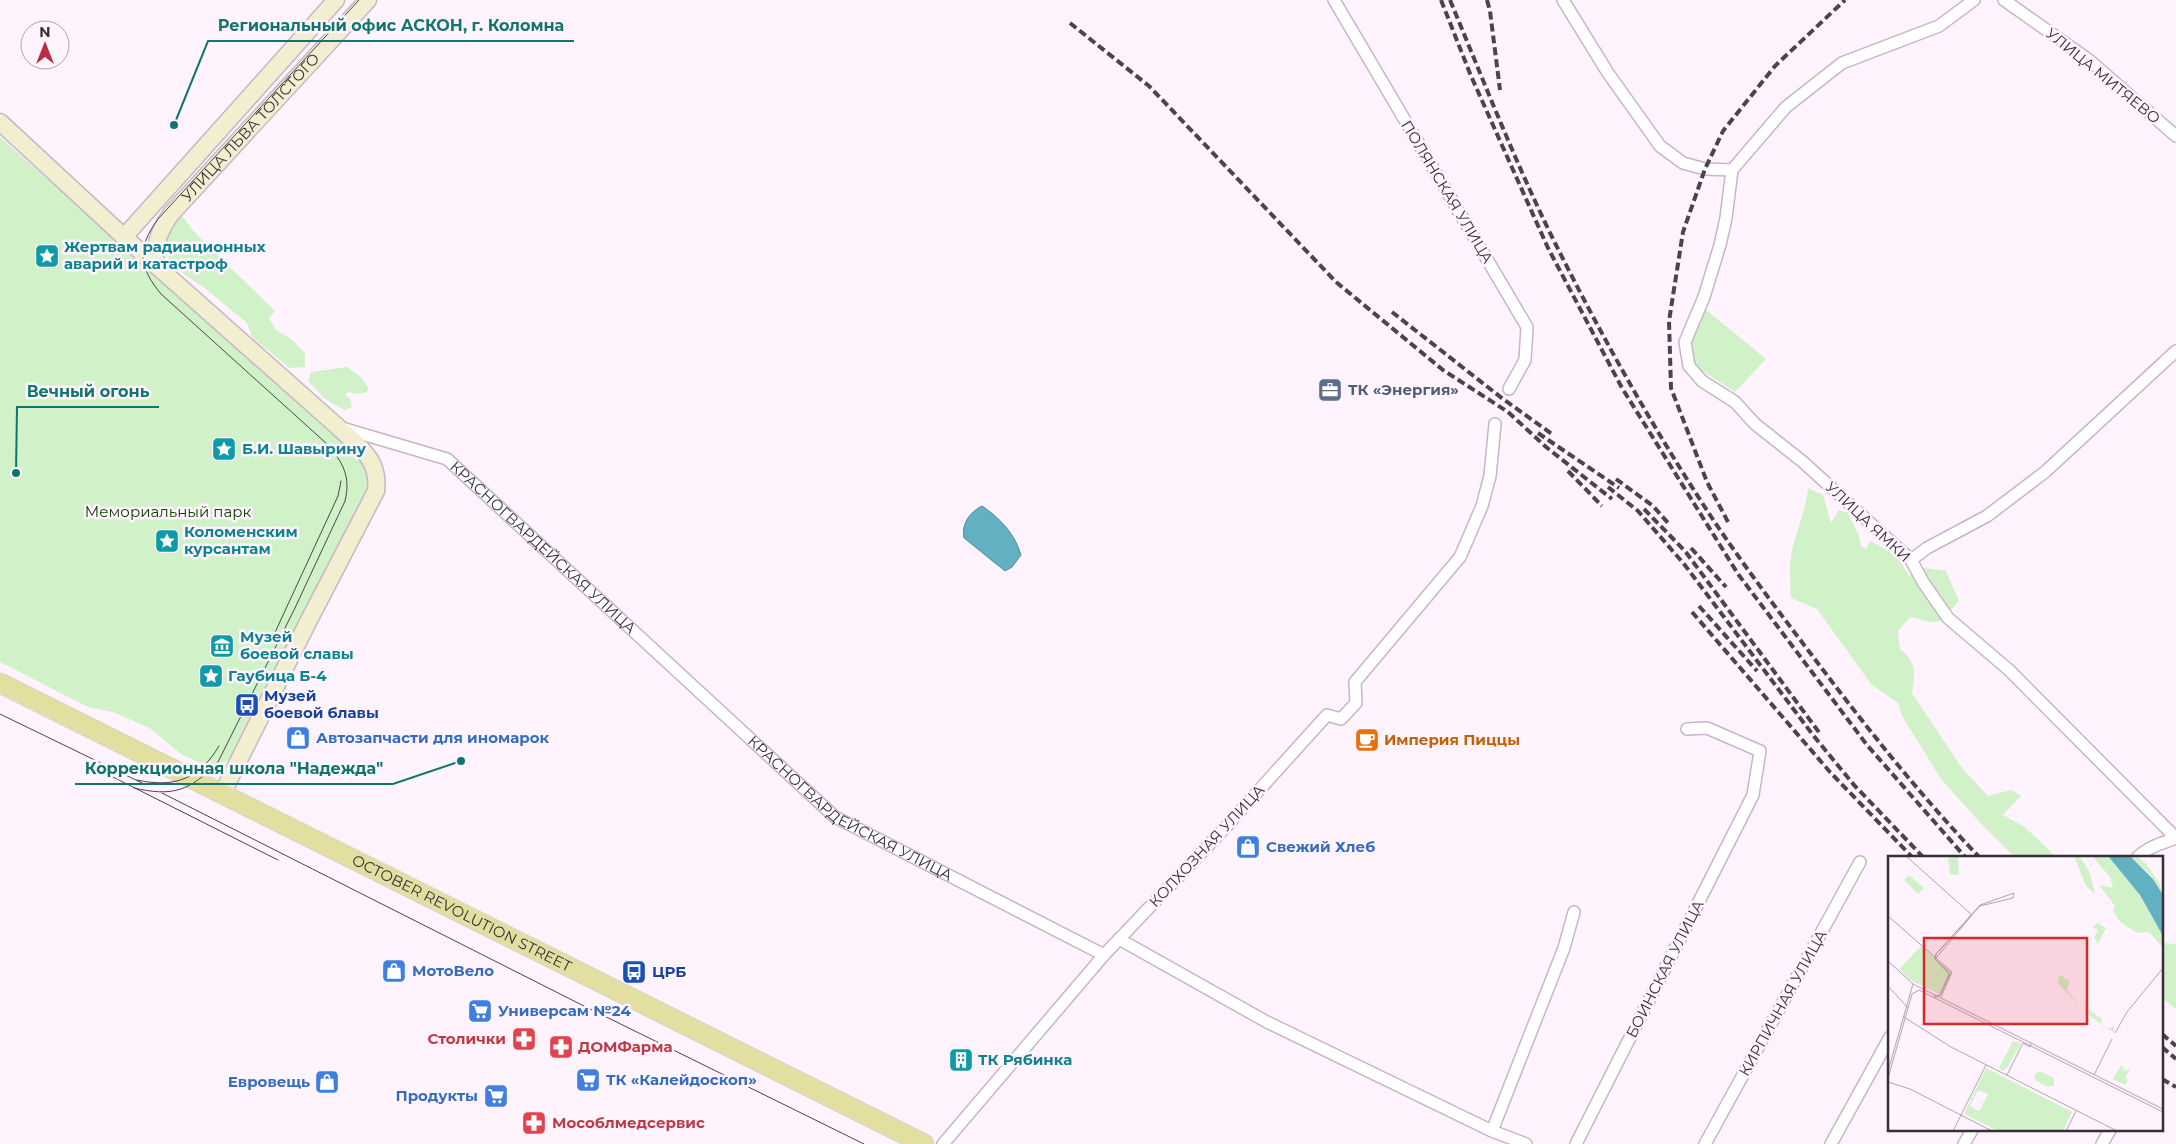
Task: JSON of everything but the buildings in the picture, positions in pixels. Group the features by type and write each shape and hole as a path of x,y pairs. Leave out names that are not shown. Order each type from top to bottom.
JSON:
{"main road":[{"name":"OCTOBER REVOLUTION STREET","path":"0,683 924,1144"}],"street":[{"name":"УЛИЦА ЛЬВА ТОЛСТОГО","path":"124,237 336,0"},
{"name":"УЛИЦА ЛЬВА ТОЛСТОГО","path":"155,264 156,241 160,230 171,214 368,0"},
{"name":"ПОЛЯНСКАЯ УЛИЦА","path":"1334,0 1528,327 1525,360 1509,389"},
{"path":"1563,0 1608,73 1660,146 1683,163 1706,169 1732,170 1786,106 1842,63 1939,26 1974,0"},
{"name":"УЛИЦА МИТЯЕВО","path":"2004,0 2089,60 2176,136"},
{"name":"КРАСНОГВАРДЕЙСКАЯ УЛИЦА","path":"0,122 124,237 338,427 447,460 835,817 1104,955"},
{"name":"УЛИЦА ЯМКИ","path":"1732,170 1726,218 1720,245 1704,297 1685,342 1689,366 1702,381 1735,402 1755,424 1803,462 1911,560 1922,582 1948,618 2008,670 2176,838 2160,844 2139,856"},
{"path":"1911,560 1927,548 1987,516 2045,472 2176,351"},
{"name":"КОЛХОЗНАЯ УЛИЦА","path":"943,1144 1104,955 1327,715 1341,720 1356,703 1355,682 1460,557 1482,506 1490,476 1495,424"},
{"path":"222,794 302,632 376,491 376,470 370,458 338,427"},
{"name":"БОИНСКАЯ УЛИЦА","path":"1576,1144 1753,795 1760,751 1707,728 1686,729"},
{"name":"КИРПИЧНАЯ УЛИЦА","path":"1705,1144 1860,862"},
{"path":"1492,1131 1564,948 1574,912"},
{"path":"1119,939 1267,1022 1492,1131 1526,1144"},
{"path":"1831,1144 1888,1040"},
{"path":"1964,1144 1971,1132"},
{"path":"2102,1144 2109,1132"}],"green space":[{"name":"Мемориальный парк","path":"0,137 360,458 369,472 369,489 232,755 223,765 208,767 181,754 151,729 116,713 88,707 0,662"},
{"path":"182,216 194,232 275,311 269,318 276,330 291,339 305,353 305,367 290,368 252,337 247,323 202,286 186,276 166,256 164,245 172,223"},
{"path":"1705,309 1766,359 1735,392 1695,366 1689,333"},
{"path":"347,367 361,377 369,389 366,393 354,394 350,392 345,394 350,399 352,407 344,410 325,399 308,381 311,372"},
{"path":"1808,488 1823,495 1831,523 1839,510 1848,513 1859,535 1861,546 1866,549 1870,541 1888,551 1898,559 1909,576 1924,568 1946,571 1959,601 1941,621 1931,622 1910,617 1898,631 1900,649 1906,654 1914,669 1912,693 1962,768 1988,796 2011,790 2021,796 2003,815 2025,827 2055,856 2014,856 1985,828 1941,779 1902,716 1898,703 1871,684 1817,609 1791,598 1791,556"},
{"path":"2164,943 2176,944 2176,1009 2164,1000"}],"water":[{"path":"982,506 995,516 1011,533 1021,555 1012,567 1005,571 964,538 963,533 967,519"}],"tram line":[{"path":"134,788 160,792 180,789 199,780 218,762 294,610 345,501 347,492 344,470 327,444 161,294 153,284 144,266 143,257 146,239 158,219 359,0"},
{"path":"272,639 338,496 341,481"},
{"path":"0,714 142,783"},
{"path":"137,780 162,783 184,779 203,767 219,746"},
{"path":"99,770 278,860"},
{"path":"162,793 576,1002 864,1144"}],"railway":[{"path":"1441,0 1471,76 1548,248 1622,388 1738,574 1867,745 1964,856"},
{"path":"1450,0 1514,153 1555,243 1591,313 1649,417 1712,518 1775,606 1874,735 1915,785 1978,856"},
{"path":"1487,0 1500,90"},
{"path":"1728,522 1707,482 1671,388 1669,321 1683,232 1705,169 1723,131 1775,66 1845,0"},
{"path":"1070,23 1149,86 1336,282 1443,370 1508,412 1546,447 1612,499"},
{"path":"1392,312 1503,399 1552,434"},
{"path":"1538,433 1619,488"},
{"path":"1568,471 1602,506"},
{"path":"1616,479 1653,506 1669,524"},
{"path":"1608,487 1638,511 1684,564 1813,735 1854,785 1922,856"},
{"path":"1644,509 1685,551 1821,735"},
{"path":"1691,548 1726,587"},
{"path":"1699,606 1757,671"},
{"path":"1692,612 1830,772 1911,856"},
{"path":"2164,1036 2176,1046"},
{"path":"2164,1049 2176,1059"},
{"path":"2164,1080 2176,1087"}],"place":[{"name":"Региональный офис АСКОН, г. Коломна","path":"174,125"},
{"name":"Жертвам радиационных аварий и катастроф","path":"47,256"},
{"name":"ТК «Энергия»","path":"1330,390"},
{"name":"Б.И. Шавырину","path":"224,449"},
{"name":"Вечный огонь","path":"16,473"},
{"name":"Коломенским курсантам","path":"167,541"},
{"name":"Музей боевой славы","path":"222,646"},
{"name":"Гаубица Б-4","path":"211,676"},
{"name":"Музей боевой блавы","path":"247,705"},
{"name":"Автозапчасти для иномарок","path":"298,738"},
{"name":"Империя Пиццы","path":"1367,740"},
{"name":"Коррекционная школа \"Надежда\"","path":"461,761"},
{"name":"Свежий Хлеб","path":"1248,847"},
{"name":"МотоВело","path":"394,971"},
{"name":"ЦРБ","path":"634,972"},
{"name":"Универсам №24","path":"480,1011"},
{"name":"Столички","path":"524,1039"},
{"name":"ДОМФарма","path":"561,1047"},
{"name":"ТК Рябинка","path":"961,1060"},
{"name":"ТК «Калейдоскоп»","path":"588,1080"},
{"name":"Евровещь","path":"327,1082"},
{"name":"Продукты","path":"496,1096"},
{"name":"Мособлмедсервис","path":"534,1123"}]}
